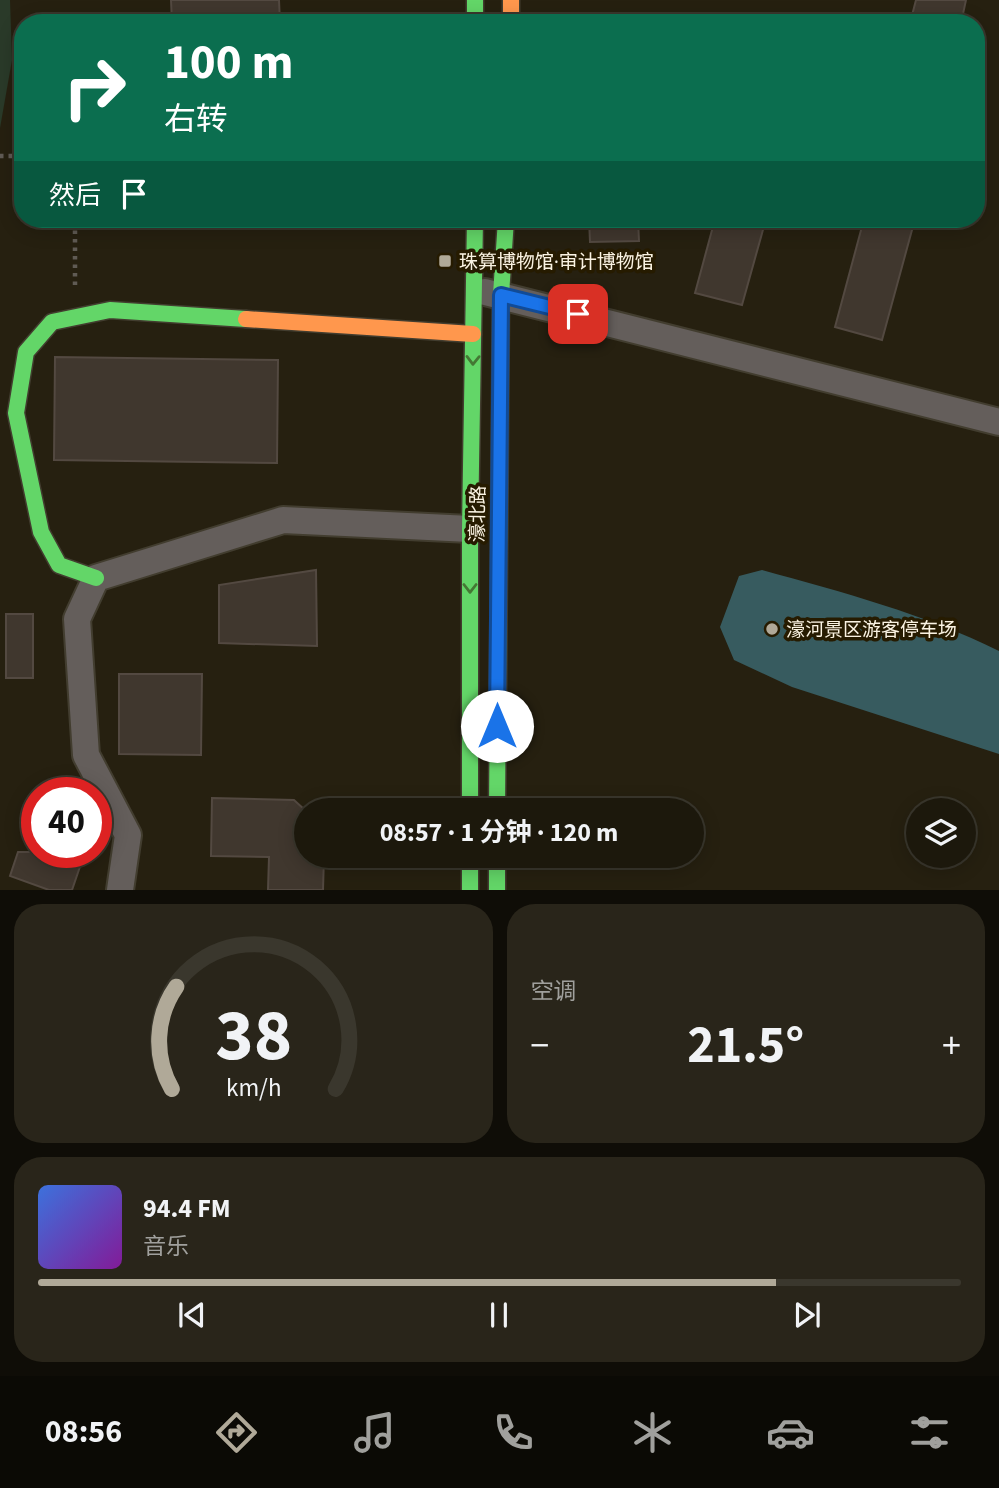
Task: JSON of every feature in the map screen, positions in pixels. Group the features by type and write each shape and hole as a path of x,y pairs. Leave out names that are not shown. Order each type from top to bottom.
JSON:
{"street":[{"name":"濠北路","path":"470,798 470,529 475,228"},
{"name":"濠北路","path":"497,798 501,295 505,228"},
{"path":"473,289 999,422"},
{"path":"470,529 283,520 96,578 59,565 41,532 16,413 26,352 52,322 110,310 473,334"},
{"path":"96,578 77,619 86,755 128,835 120,890"},
{"path":"470,868 470,890"},
{"path":"497,868 497,890"}],"path":[{"path":"74,317 75,228"}],"green space":[{"path":"0,0 10,0 12,60 0,128"}],"water":[{"path":"762,570 913,615 999,651 999,754 792,687 734,660 720,627 739,576"}],"building":[{"path":"171,0 279,0 280,14 172,14"},
{"path":"916,0 966,0 963,14 912,14"},
{"path":"589,228 638,228 639,241 590,242"},
{"path":"713,228 763,228 742,305 695,293"},
{"path":"862,228 913,228 882,340 835,327"},
{"path":"55,357 278,360 277,463 54,460"},
{"path":"316,570 317,646 219,643 219,585"},
{"path":"6,614 33,614 33,678 6,678"},
{"path":"119,674 202,674 201,755 119,754"},
{"path":"212,798 294,800 294,868 324,868 323,890 268,890 269,857 211,856"},
{"path":"18,852 21,852 21,868 80,868 72,890 49,890 10,876"}],"traffic: fast":[{"path":"475,0 475,14"},
{"path":"470,798 470,529 475,228"},
{"path":"497,798 501,295 505,228"},
{"path":"96,578 59,565 41,532 16,413 26,352 52,322 110,310 246,319"},
{"path":"470,868 470,890"},
{"path":"497,868 497,890"}],"traffic: slow":[{"path":"511,0 511,14"},
{"path":"246,319 473,334"}],"place":[{"name":"珠算博物馆·审计博物馆","path":"445,261"},
{"name":"濠河景区游客停车场","path":"772,629"}],"route":[{"path":"497,726 501,295 578,314"}]}
